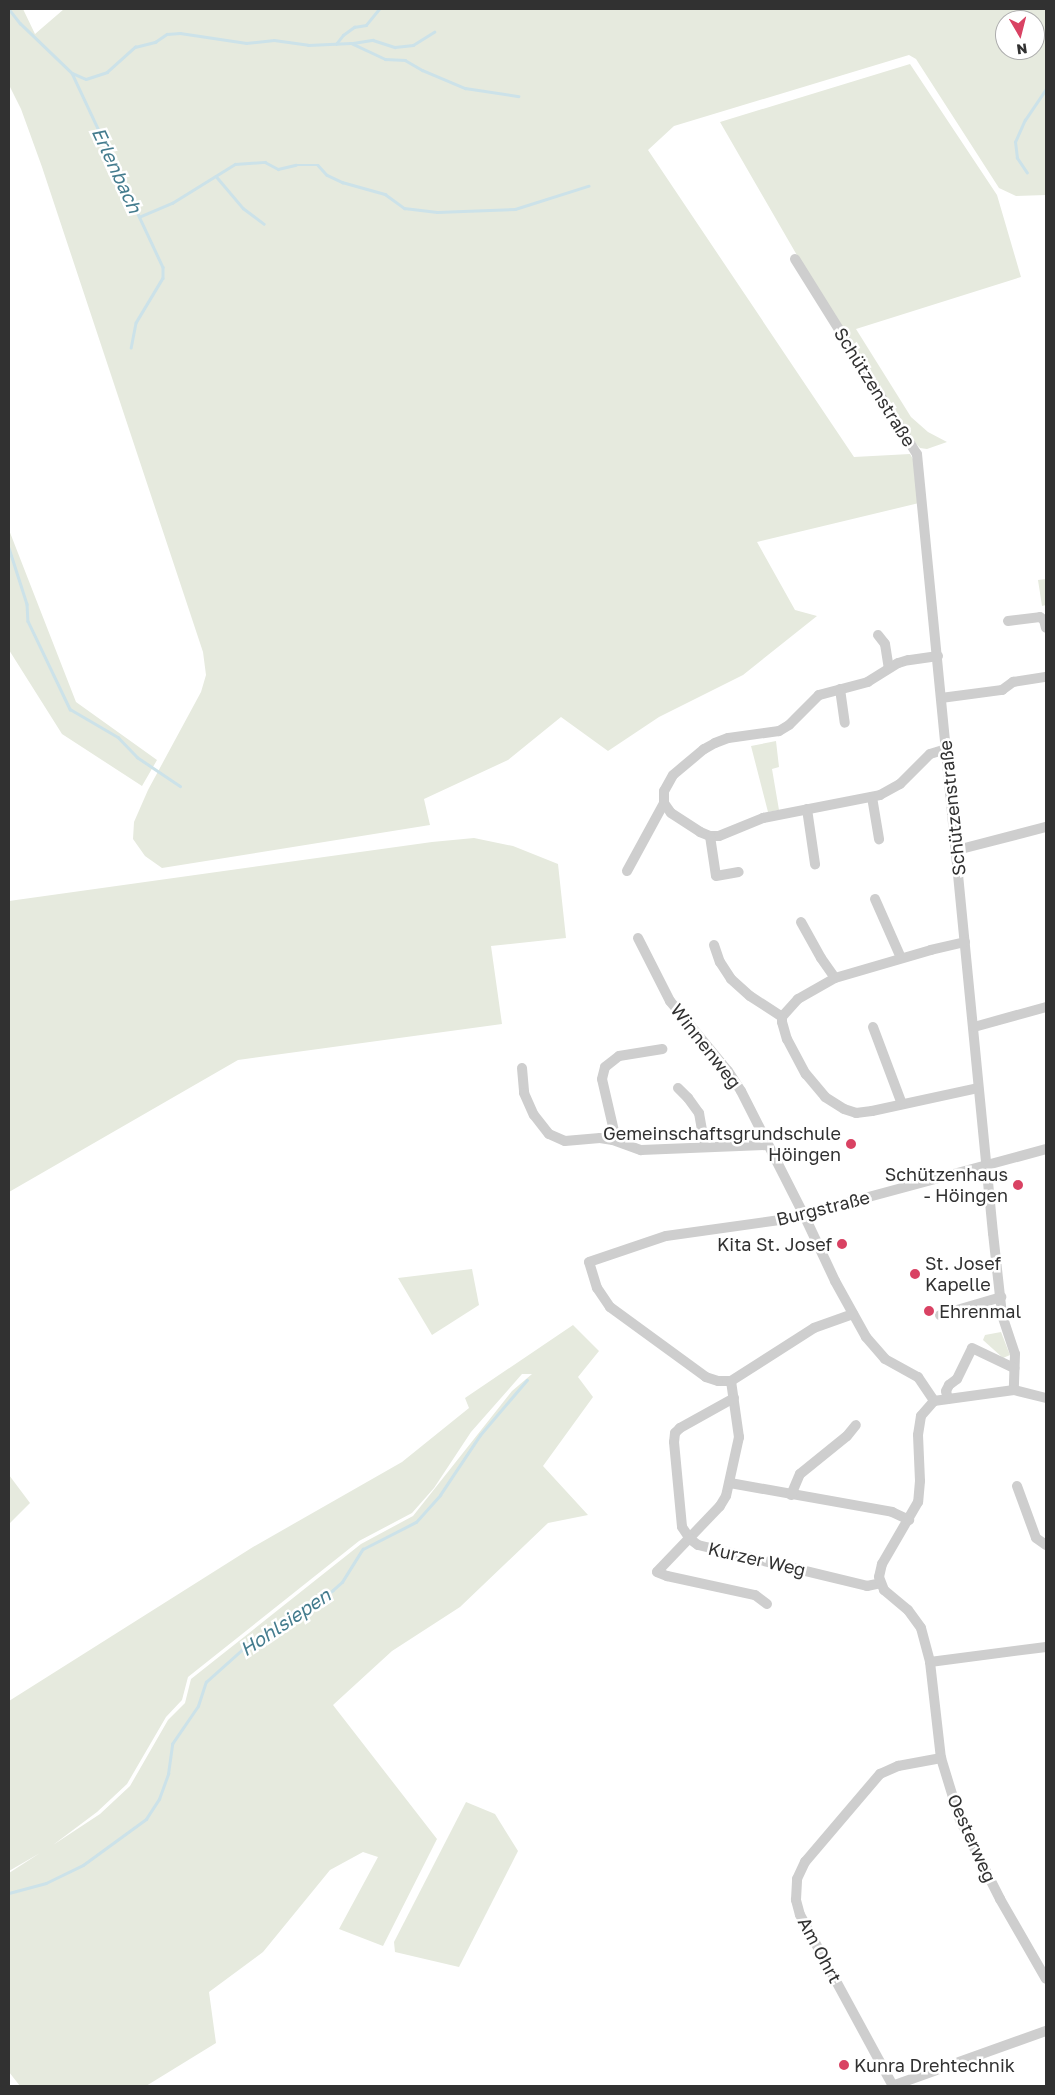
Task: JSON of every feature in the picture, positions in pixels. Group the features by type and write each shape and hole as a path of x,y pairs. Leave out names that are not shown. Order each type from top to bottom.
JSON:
{"street":[{"name":"Schützenstraße","path":"795,259 918,454 974,1027 978,1088 1002,1315 1015,1354 1014,1390"},
{"path":"1008,621 1040,617 1044,620 1046,628"},
{"path":"878,634 884,644 889,668"},
{"path":"627,871 664,802 664,791 673,775 704,749 728,738 779,731 789,725 814,699 875,679 889,668 908,660 938,656"},
{"path":"941,698 1002,690 1013,682 1046,677"},
{"path":"840,689 846,723"},
{"path":"664,802 671,813 710,836 727,833 763,818 872,797 893,789 930,754 946,749"},
{"path":"872,797 879,839"},
{"path":"807,810 815,864"},
{"path":"957,850 1046,827"},
{"path":"710,836 716,876 739,872"},
{"path":"876,899 902,958"},
{"path":"801,922 821,958 835,978"},
{"name":"Winnenweg","path":"638,938 667,997 735,1081 804,1214 835,1281 872,1346 885,1359 918,1377 934,1401"},
{"path":"782,1017 798,999 835,978 965,942"},
{"path":"714,945 720,962 730,979 750,996 782,1017 784,1030 796,1056 817,1088 834,1104 856,1112 978,1088"},
{"path":"974,1027 1046,1007"},
{"path":"873,1027 902,1104"},
{"path":"613,1140 614,1131 602,1079 605,1067 619,1056 662,1049"},
{"path":"522,1068 522,1082 529,1105 538,1122 549,1134 570,1142 600,1138 613,1140 641,1150 768,1145"},
{"path":"678,1088 699,1112 705,1146"},
{"name":"Burgstraße","path":"731,1381 706,1377 610,1307 597,1288 589,1262 666,1236 804,1214 1046,1149"},
{"path":"940,1314 1000,1298"},
{"path":"767,1604 755,1595 667,1576 657,1572 724,1501 730,1484 739,1437 731,1381 814,1328 853,1314"},
{"path":"948,1399 946,1391 957,1379 972,1348 1014,1368"},
{"path":"881,1583 880,1571 882,1564 909,1520 920,1492 918,1435 921,1416 934,1401 1014,1390 1046,1398"},
{"name":"Kurzer Weg","path":"734,1398 680,1428 675,1433 674,1442 682,1527 690,1539 698,1545 867,1586 881,1583"},
{"path":"791,1494 800,1474 847,1436 856,1425"},
{"path":"730,1484 892,1512 909,1520"},
{"path":"1017,1486 1034,1534 1040,1542 1046,1544"},
{"name":"Oesterweg","path":"881,1583 884,1590 916,1619 926,1638 941,1758 960,1820 970,1843 1046,1979"},
{"path":"930,1662 1046,1648"},
{"name":"Am Ohrt","path":"892,2086 800,1915 796,1900 797,1879 805,1862 880,1774 898,1766 941,1758"},
{"path":"892,2086 1046,2030"}],"shaded area":[{"path":"9,9 23,9 35,34 64,9 1046,9 1046,195 1016,196 999,188 916,59 909,55 674,126 648,150 854,457 910,454 916,464 919,503 757,542 795,610 817,616 743,675 659,717 608,751 561,717 508,760 424,799 430,825 162,868 145,856 133,839 134,822 148,790 201,692 206,675 203,652 21,109 9,85"},
{"path":"910,64 997,195 1021,277 856,329 911,417 928,432 947,442 927,449 920,448 911,438 798,257 720,122"},
{"path":"9,530 76,702 157,760 142,786 62,734 9,650"},
{"path":"1046,579 1046,605 1042,606 1038,580"},
{"path":"776,741 779,767 772,769 779,810 768,812 751,746"},
{"path":"474,838 513,846 558,864 566,938 491,946 502,1024 238,1060 9,1192 9,901 432,842"},
{"path":"472,1269 479,1305 432,1335 398,1278"},
{"path":"573,1325 599,1351 578,1377 593,1397 543,1466 588,1515 548,1523 460,1607 392,1651 333,1705 437,1839 383,1946 339,1929 378,1857 363,1852 330,1870 263,1952 209,1992 216,2043 146,2086 20,2086 9,2072 9,1873 40,1853 9,1871 9,1701 253,1547 402,1462 469,1408 465,1398","holes":["522,1374 532,1374 512,1391 413,1516 361,1544 191,1679 185,1703 168,1720 130,1786 100,1814 53,1845 97,1812 127,1784 166,1717 182,1700 188,1677 359,1541 412,1513 434,1488 471,1432"]},
{"path":"1001,1332 1010,1355 1003,1358 983,1340 985,1335"},
{"path":"9,1475 30,1503 9,1524"},
{"path":"466,1802 495,1814 518,1851 459,1967 395,1952 394,1942"}],"waterway":[{"name":"Erlenbach","path":"9,9 20,23 72,73 163,267 163,278 136,323 131,348"},
{"path":"336,44 343,35 354,27 366,25 379,9"},
{"path":"353,43 373,40 395,47 413,45 434,32"},
{"path":"72,73 86,79 107,72 135,47 155,42 167,34 180,33 246,43 274,40 308,45 351,43 385,59 405,60 422,70 465,88 518,96"},
{"path":"1027,173 1017,158 1015,142 1025,120 1046,89"},
{"path":"139,217 172,203 235,164 265,162 278,169 296,165 318,165 327,175 342,182 385,194 404,208 437,212 515,209 588,186"},
{"path":"216,176 243,208 264,224"},
{"path":"9,548 27,604 28,621 70,709 118,737 137,757 180,786"},
{"name":"Hohlsiepen","path":"9,1893 46,1883 83,1865 146,1819 159,1799 168,1774 172,1744 198,1706 206,1682 255,1638 316,1603 333,1590 342,1582 363,1549 416,1522 440,1495 480,1435 527,1380"}],"place":[{"name":"Gemeinschaftsgrundschule Höingen","path":"851,1144"},
{"name":"Schützenhaus - Höingen","path":"1018,1185"},
{"name":"Kita St. Josef","path":"842,1244"},
{"name":"St. Josef Kapelle","path":"915,1274"},
{"name":"Ehrenmal","path":"929,1311"},
{"name":"Kunra Drehtechnik","path":"844,2065"}]}
